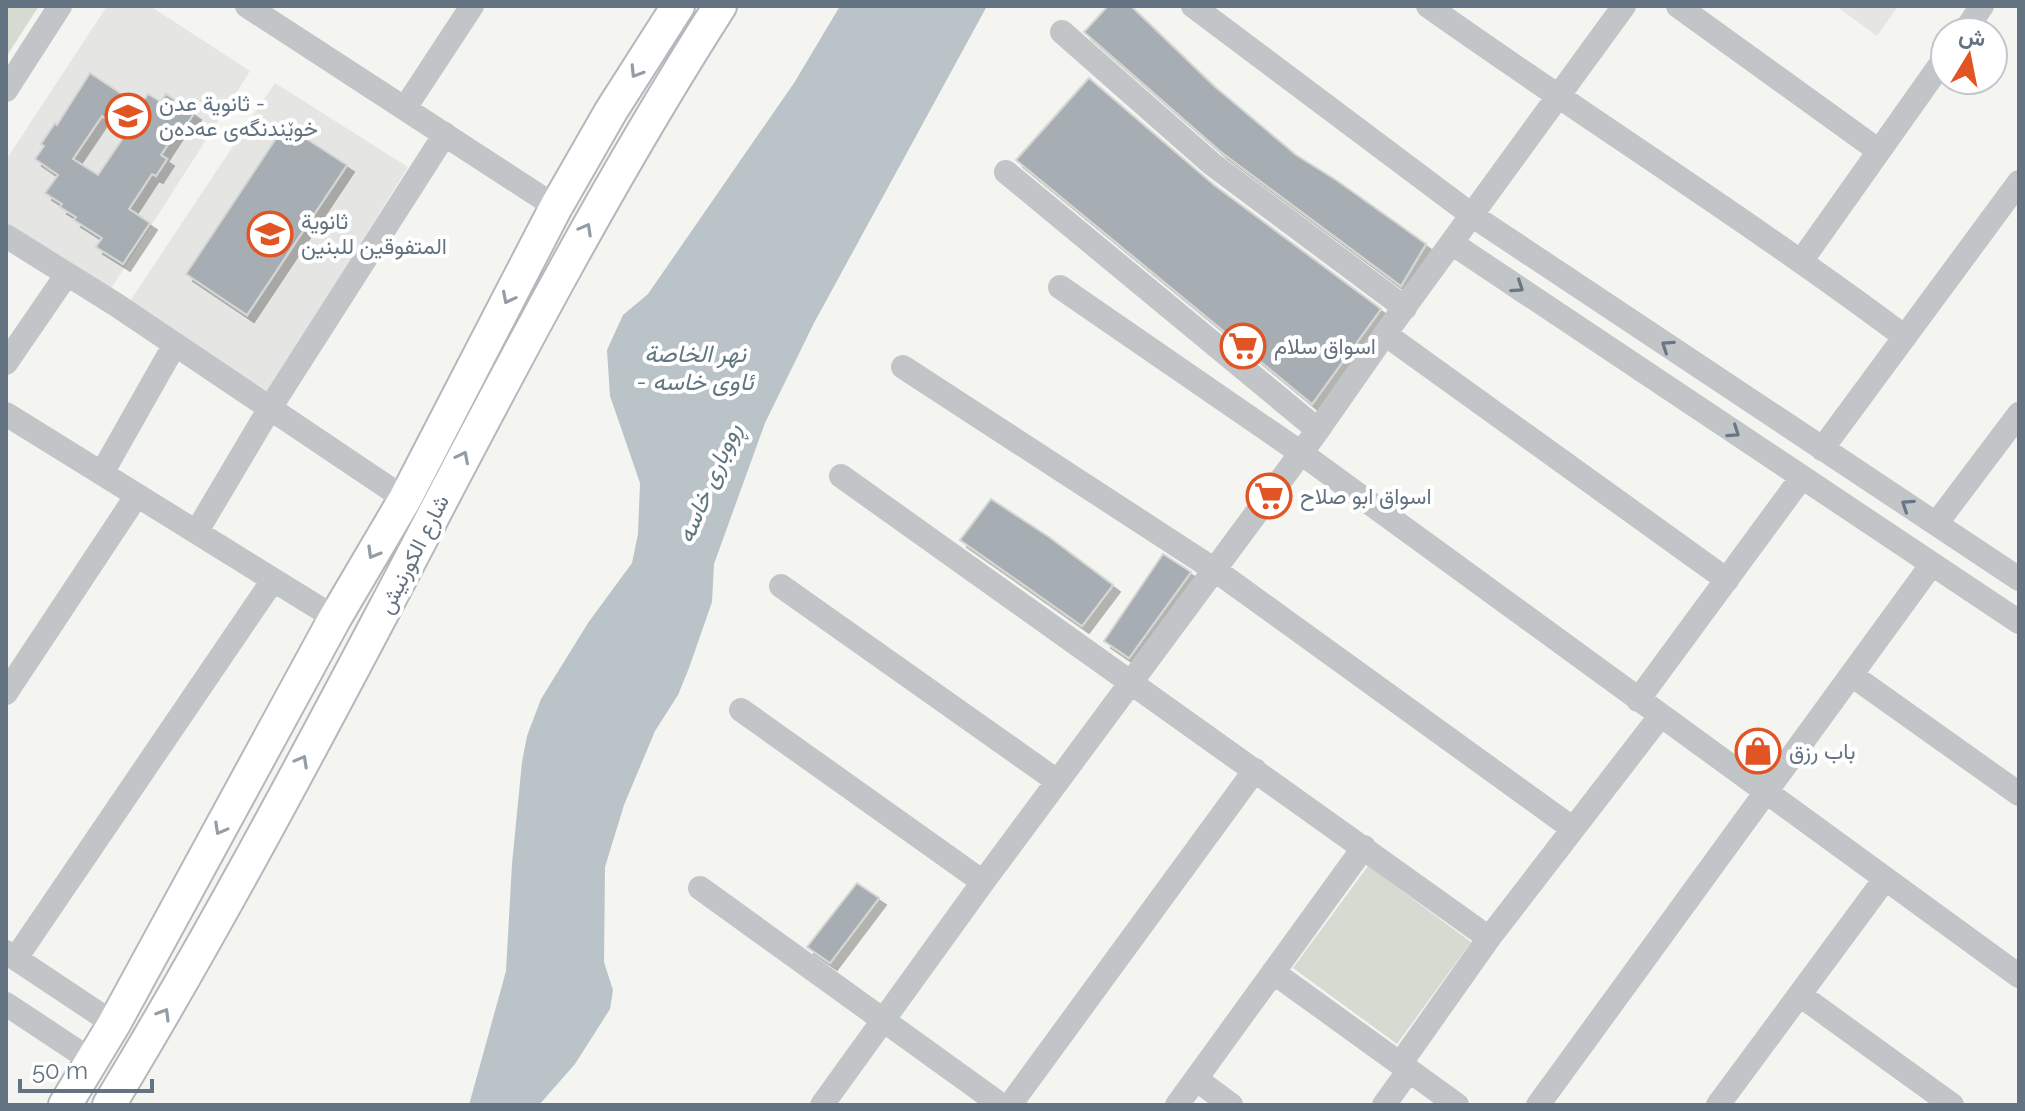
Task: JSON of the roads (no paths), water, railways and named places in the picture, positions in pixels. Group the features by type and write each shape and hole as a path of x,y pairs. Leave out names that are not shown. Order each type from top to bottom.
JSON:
{"main road":[{"name":"شارع الكورنيش","path":"65,1105 114,1024 335,618 405,499 556,207 611,111 678,6"},
{"name":"شارع الكورنيش","path":"109,1105 170,1004 589,223 720,6"},
{"path":"244,785 279,803"}],"street":[{"path":"6,90 60,6"},
{"path":"247,6 556,207"},
{"path":"405,108 472,6"},
{"path":"1193,6 1220,14 1473,216 2012,574 1985,599"},
{"path":"1428,6 1558,98 1802,260 1905,337"},
{"path":"822,1105 1057,781 1318,430 1624,6"},
{"path":"1678,6 1879,151"},
{"path":"1062,32 1149,111 1224,173 1405,308"},
{"path":"1802,260 1929,81"},
{"path":"197,531 270,408 445,134"},
{"path":"1006,172 1318,430"},
{"path":"1822,449 2019,182"},
{"path":"6,236 175,344 405,499"},
{"path":"1453,244 2019,622"},
{"path":"6,363 67,274"},
{"path":"1060,287 1301,453 2019,976"},
{"path":"1385,334 1727,580"},
{"path":"102,473 175,344"},
{"path":"903,367 1215,570 1572,828"},
{"path":"6,414 335,618"},
{"path":"1936,524 2019,414"},
{"path":"841,476 1489,938"},
{"path":"1638,700 1802,477"},
{"path":"6,693 137,495"},
{"path":"1538,1105 1932,564"},
{"path":"114,1024 11,955 273,580"},
{"path":"781,586 1057,781"},
{"path":"1853,676 2017,788"},
{"path":"741,710 983,882"},
{"path":"1384,1105 1404,1067 1489,938 1661,715"},
{"path":"1010,1105 1255,770"},
{"path":"1177,1105 1364,847"},
{"path":"1722,1104 1885,879"},
{"path":"700,888 1001,1105"},
{"path":"1273,972 1457,1105"},
{"path":"1800,995 1952,1105"},
{"path":"6,1004 92,1061"},
{"path":"1196,1079 1231,1105"}],"water":[{"name":"نهر الخاصة - ئاوی خاسە","path":"840,6 987,6 814,323 765,423 714,564 712,602 689,668 678,695 655,731 624,805 605,867 604,962 613,990 610,1009 575,1064 539,1105 469,1105 506,971 512,864 527,736 541,699 588,623 632,563 638,534 640,483 610,396 607,350 623,315 648,294 794,83"}],"place":[{"name":"ثانوية عدن - خوێندنگەی عەدەن","path":"128,116"},
{"name":"ثانوية المتفوقين للبنين","path":"270,234"},
{"name":"اسواق سلام","path":"1243,346"},
{"name":"اسواق ابو صلاح","path":"1269,496"},
{"name":"باب رزق","path":"1758,751"}],"water label":[{"name":"ڕووباری خاسە","path":"709,483"}]}
